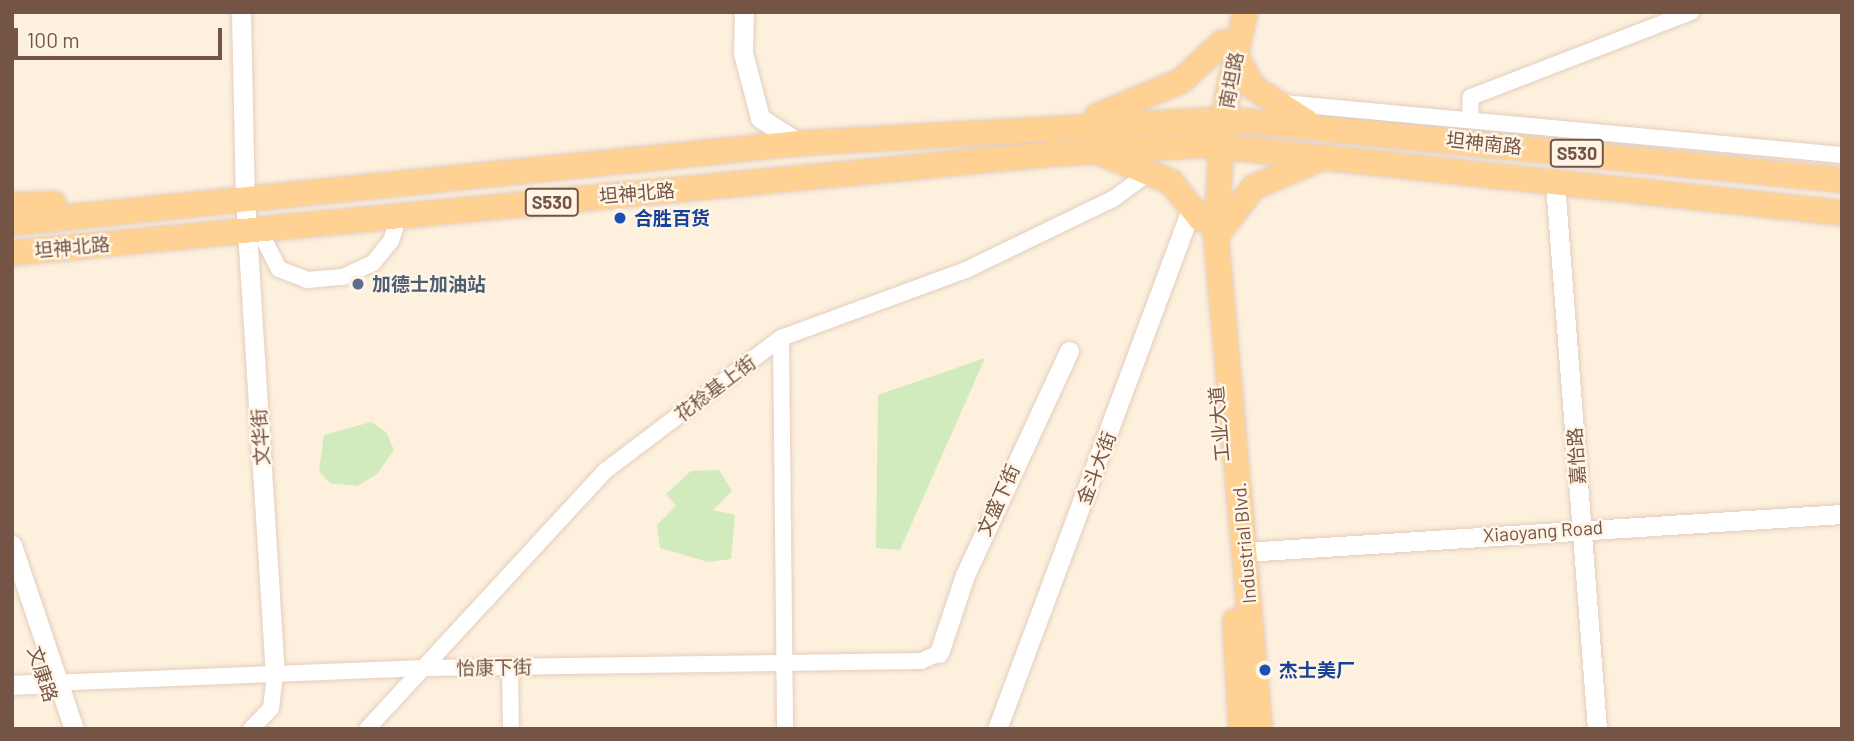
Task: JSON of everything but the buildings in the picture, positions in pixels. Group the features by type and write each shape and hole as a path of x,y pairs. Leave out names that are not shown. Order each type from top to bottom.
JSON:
{"main road":[{"name":"南坦路","path":"1212,146 1229,49 1230,12"},
{"name":"南坦路","path":"1229,49 1245,12"},
{"path":"1076,122 1181,81 1229,49 1242,74 1273,102 1312,125"},
{"name":"坦神北路","path":"12,223 800,143 1076,122 1216,119"},
{"name":"坦神南路","path":"1216,119 1312,125 1842,180"},
{"name":"坦神北路","path":"12,253 1091,151 1212,146"},
{"name":"坦神南路","path":"1212,146 1842,213"},
{"name":"工业大道","path":"1212,146 1203,221 1241,729"},
{"path":"1091,151 1171,182 1203,221 1254,187 1321,159"},
{"path":"12,205 113,213"},
{"name":"Industrial Blvd.","path":"1203,221 1245,552 1261,729"},
{"path":"12,270 89,246"}],"street":[{"name":"文华街","path":"241,12 244,200 253,230 275,674"},
{"path":"744,12 743,53 760,118 800,143"},
{"path":"1470,120 1471,97 1691,12"},
{"path":"1273,102 1842,155"},
{"name":"花稔基上街","path":"367,729 605,471 781,338 966,270 1112,199 1150,172"},
{"name":"嘉怡路","path":"1555,183 1597,729"},
{"path":"253,230 278,269 307,280 334,278 361,273 373,263 391,241 399,216"},
{"name":"金斗大街","path":"997,729 1203,221"},
{"path":"781,338 788,660 785,729"},
{"name":"文盛下街","path":"939,653 965,575 1069,351"},
{"name":"Xiaoyang Road","path":"1245,552 1582,528 1842,514"},
{"path":"12,545 53,683 74,729"},
{"name":"文康路","path":"12,580 53,683 60,729"},
{"name":"怡康下街","path":"53,683 424,668 788,660 920,661 939,653"},
{"path":"510,666 511,729"},
{"path":"251,729 271,708 275,674"},
{"path":"12,685 53,683"}],"green space":[{"path":"985,358 900,550 876,548 878,395"},
{"path":"371,422 386,432 394,450 377,474 357,486 330,483 319,471 324,435"},
{"path":"719,470 732,491 713,510 735,515 731,559 708,562 660,548 657,525 676,506 666,494 691,471"}],"place":[{"name":"合胜百货","path":"620,218"},
{"name":"加德士加油站","path":"358,284"},
{"name":"杰士美厂","path":"1265,670"}]}
